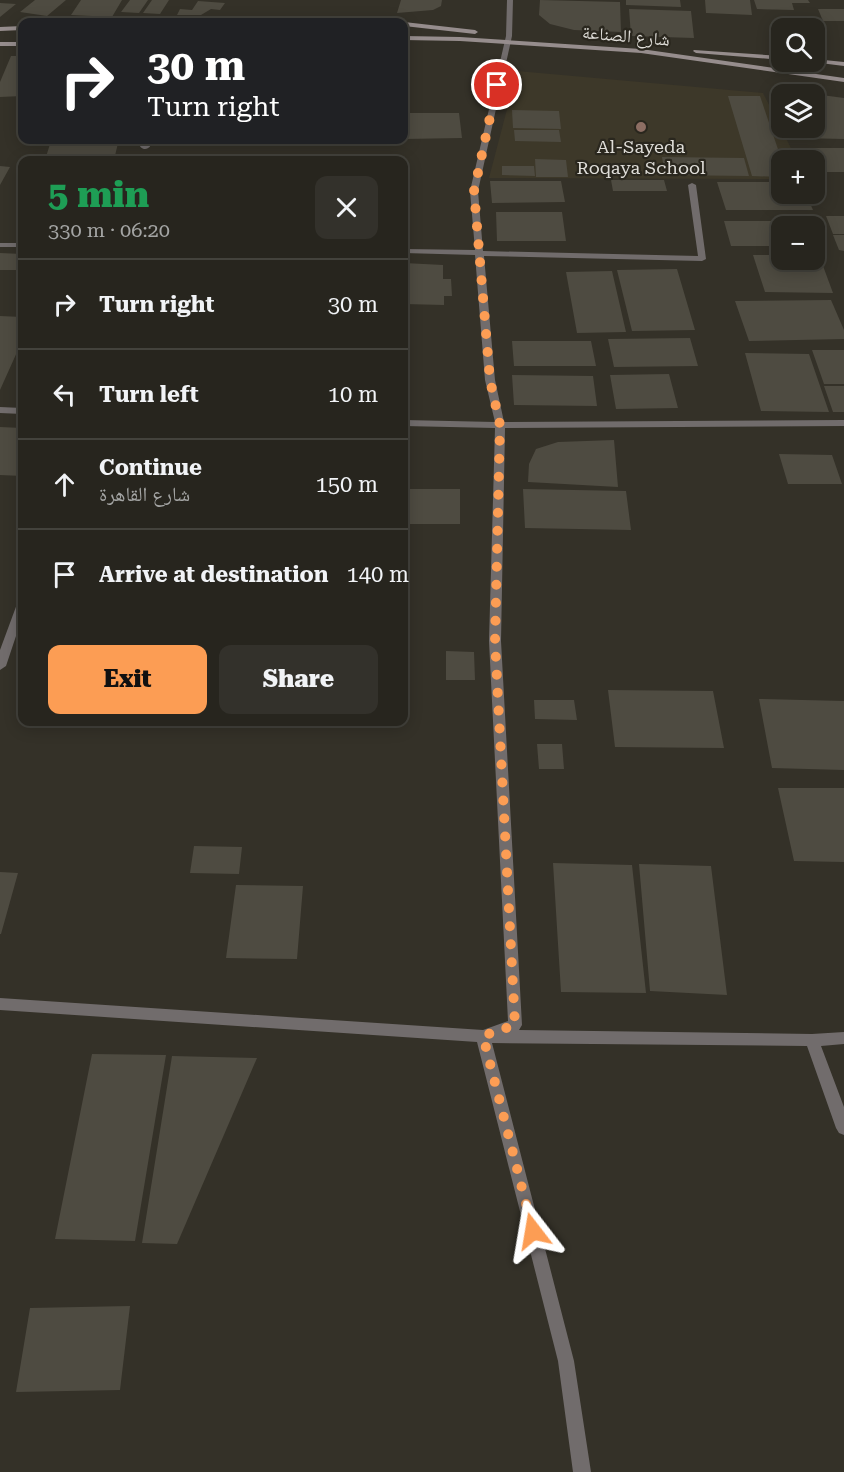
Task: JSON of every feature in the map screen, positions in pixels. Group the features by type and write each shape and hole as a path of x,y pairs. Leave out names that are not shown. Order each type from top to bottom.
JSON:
{"main road":[{"name":"شارع الصناعة","path":"408,25 508,39 641,51 844,80"},
{"path":"0,29 18,28"},
{"name":"شارع الصناعة","path":"408,38 508,39 771,57"},
{"path":"0,44 18,44"},
{"path":"825,62 844,64"}],"street":[{"path":"483,1036 515,1025 495,641 500,425 490,380 474,191 508,39 510,0"},
{"path":"408,251 702,259 692,185"},
{"path":"0,245 18,245"},
{"path":"0,410 18,411"},
{"path":"408,423 500,425 844,423"},
{"path":"0,666 18,615"},
{"path":"0,1004 483,1036 812,1040 844,1038"},
{"path":"483,1036 566,1361 582,1472"},
{"path":"812,1040 844,1128"}],"shaded area":[{"name":"Al-Sayeda Roqaya School","path":"517,71 763,93 771,109 771,138 786,138 792,150 771,150 771,179 489,178"}],"building":[{"path":"35,0 66,0 47,16 20,12"},
{"path":"81,0 122,0 112,17 71,15"},
{"path":"130,0 148,0 139,13 121,12"},
{"path":"152,0 169,0 160,14 143,13"},
{"path":"401,0 442,0 441,6 433,10 397,13"},
{"path":"540,0 620,2 621,32 574,30 550,24 539,15"},
{"path":"626,0 680,0 681,7 626,5"},
{"path":"705,0 750,0 752,15 706,13"},
{"path":"754,0 808,0 810,3 792,3 794,10 757,9"},
{"path":"198,1 225,3 220,10 211,9 201,15 177,15 180,9 192,10"},
{"path":"0,3 16,4 0,17"},
{"path":"629,9 691,11 694,38 631,36"},
{"path":"818,9 844,9 844,21 825,21 825,18 822,18"},
{"path":"11,56 18,56 18,96 0,97 0,82"},
{"path":"825,95 844,98 844,139 801,138 825,138"},
{"path":"728,96 760,96 771,128 771,138 774,138 778,150 771,150 771,177 752,176"},
{"path":"512,110 559,111 561,129 513,128"},
{"path":"408,113 459,113 462,138 408,139"},
{"path":"514,130 559,130 561,142 515,141"},
{"path":"50,144 118,144 115,156 46,156"},
{"path":"223,144 286,144 223,145"},
{"path":"803,148 844,148 844,172 825,172 825,150 804,150"},
{"path":"214,154 237,156 200,156"},
{"path":"662,157 744,158 749,176 665,175"},
{"path":"535,159 566,160 568,177 536,177"},
{"path":"0,166 10,167 0,185"},
{"path":"502,166 534,166 535,176 502,175"},
{"path":"611,180 664,180 667,191 613,191"},
{"path":"490,181 561,181 565,202 492,203"},
{"path":"717,182 771,182 771,204 810,204 813,210 726,210"},
{"path":"496,212 562,212 566,241 497,241"},
{"path":"826,216 844,216 844,234 833,234"},
{"path":"724,221 771,221 771,246 731,246"},
{"path":"833,235 844,235 844,251 839,250"},
{"path":"0,253 18,254 18,270 0,270"},
{"path":"753,255 771,255 771,270 825,270 833,293 765,292"},
{"path":"408,263 443,265 443,279 451,279 452,296 444,296 444,305 408,304"},
{"path":"677,269 695,330 632,331 617,270"},
{"path":"612,271 626,332 577,333 566,272"},
{"path":"831,300 844,330 844,339 749,341 735,301"},
{"path":"0,316 18,317 18,350 0,390"},
{"path":"690,338 698,366 614,367 608,339"},
{"path":"512,341 591,341 596,366 514,366"},
{"path":"812,350 844,350 844,384 824,384"},
{"path":"745,353 809,354 829,412 761,411"},
{"path":"669,374 678,408 616,409 610,375"},
{"path":"512,375 593,376 597,406 514,405"},
{"path":"824,386 844,386 844,412 833,412"},
{"path":"0,427 18,428 18,476 0,475"},
{"path":"614,440 618,487 528,482 529,464 536,449 558,442"},
{"path":"779,454 832,455 842,484 788,484"},
{"path":"408,489 460,489 460,524 408,524"},
{"path":"523,489 626,491 631,530 525,528"},
{"path":"446,651 474,652 475,680 446,680"},
{"path":"608,690 713,691 724,748 615,747"},
{"path":"759,699 844,701 844,770 772,768"},
{"path":"534,700 574,700 577,720 535,719"},
{"path":"537,744 562,744 564,769 539,769"},
{"path":"778,788 844,788 844,862 794,861"},
{"path":"194,846 242,847 239,874 190,873"},
{"path":"553,863 632,865 646,993 561,992"},
{"path":"639,864 711,866 727,995 650,991"},
{"path":"0,872 18,873 1,934 0,934"},
{"path":"236,885 303,886 297,959 226,958"},
{"path":"92,1054 166,1055 135,1241 55,1239"},
{"path":"172,1056 257,1058 177,1244 142,1243"},
{"path":"130,1306 120,1390 16,1392 30,1308"}],"place":[{"name":"Al-Sayeda Roqaya School","path":"641,127"}],"route":[{"path":"497,85 474,191 490,380 500,425 495,641 515,1025 483,1036 533,1231"}]}
